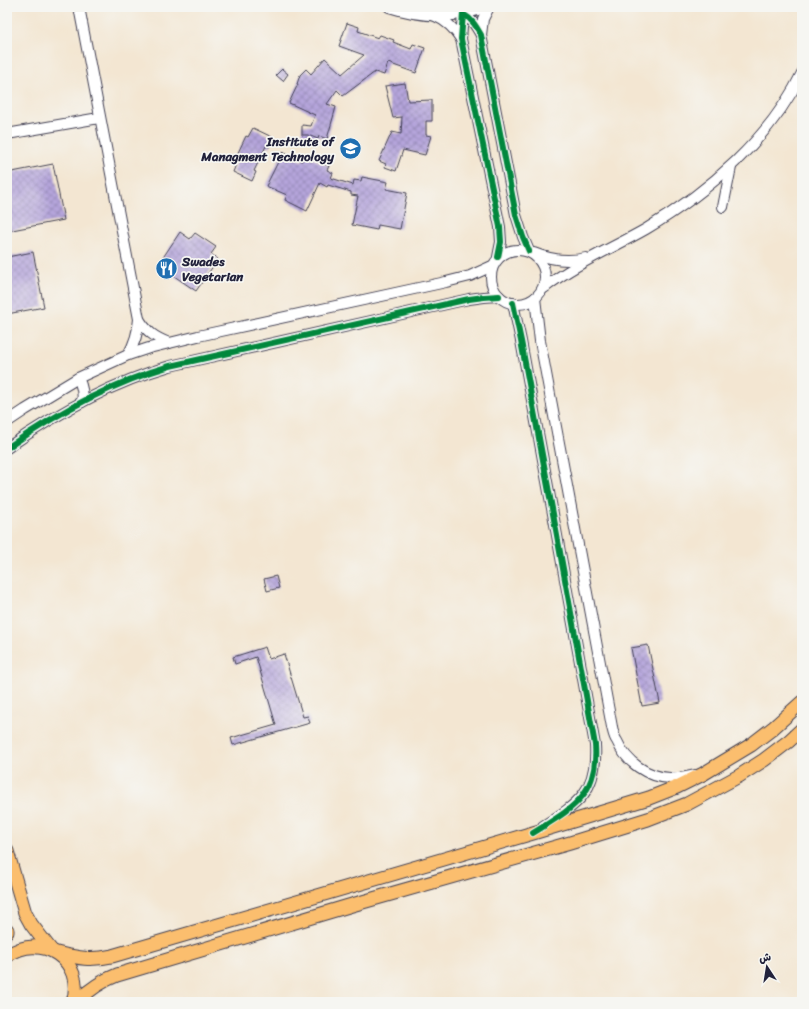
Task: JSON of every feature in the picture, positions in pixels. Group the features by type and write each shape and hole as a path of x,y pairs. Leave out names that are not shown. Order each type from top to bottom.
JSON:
{"main road":[{"path":"7,956 17,950 28,947 40,947 84,959 94,960 112,956 649,798 703,774 751,745 802,702"},
{"path":"76,1002 92,988 108,978 117,975 570,843 668,812 739,776 764,760 802,729"},
{"path":"7,851 25,913 31,924 54,952 66,961 72,971 76,983 76,995 73,1002"}],"street":[{"path":"79,7 99,118 139,319 144,328 151,334 169,343"},
{"path":"389,7 415,14 435,16 463,14 488,7"},
{"path":"488,7 483,19 481,35 516,215 523,237 531,252 540,260 544,269 544,288"},
{"path":"463,14 469,17 481,35"},
{"path":"463,14 461,39 500,227 501,242 498,257"},
{"path":"435,16 450,25 461,39"},
{"path":"592,257 556,260 521,249 513,250 505,252 498,257 492,266 490,274 491,282 494,290 505,301 513,304 528,302 535,298 544,288 561,275 592,257 645,230 675,211 704,190 731,167 769,124 788,97 802,73"},
{"path":"788,97 802,92"},
{"path":"7,134 99,118"},
{"path":"723,207 731,167"},
{"path":"7,422 78,378 128,355 149,348 446,282 470,276 492,266"},
{"path":"7,448 48,421 82,402 130,379 150,372 170,366 470,299 499,296"},
{"path":"535,298 541,349 616,740 622,752 632,763 644,771 656,776 670,778 703,774"},
{"path":"513,304 556,530 596,757 592,780 586,792 578,802 568,811 533,833"},
{"path":"128,355 136,338 139,319"},
{"path":"78,378 81,382 83,392 82,402"}],"building":[{"path":"347,23 359,27 358,31 378,38 380,35 394,40 393,42 411,49 413,44 425,48 416,73 388,63 384,75 375,72 343,96 337,90 327,104 336,107 327,139 319,136 318,139 308,135 302,135 302,125 311,126 315,115 289,103 298,84 300,75 306,69 311,74 325,58 342,74 364,55 339,46"},
{"path":"282,69 288,74 283,81 276,75"},
{"path":"405,83 408,101 432,100 432,121 426,121 426,135 431,136 425,155 403,150 396,171 385,167 386,164 379,161 392,132 401,134 402,117 393,118 385,86"},
{"path":"253,128 274,138 269,147 266,146 254,171 256,172 252,181 233,172 237,162 234,161 246,136 248,137"},
{"path":"283,152 302,161 305,155 329,166 327,170 333,173 331,178 353,185 354,180 361,181 362,177 388,182 386,189 407,193 400,229 378,225 377,230 352,225 358,196 351,195 351,192 328,185 327,187 320,183 307,211 285,200 287,195 266,186"},
{"path":"53,164 64,220 7,231 7,173"},
{"path":"180,232 190,239 195,233 216,247 211,254 218,259 196,291 158,265"},
{"path":"33,252 44,307 7,314 7,257"},
{"path":"276,576 279,588 267,591 264,579"},
{"path":"648,645 660,703 642,706 631,648"},
{"path":"265,647 269,659 284,654 303,717 308,716 310,723 233,745 231,738 276,725 256,657 235,664 233,657"}],"cycle path":[{"path":"498,257 501,242 500,227 461,39 463,14 471,20 481,35 516,215 529,251"},
{"path":"7,448 45,423 85,400 127,381 170,366 469,299 499,296"},
{"path":"513,303 595,745 595,762 592,777 587,789 580,799 559,816 533,833"}],"place":[{"name":"Institute of Managment Technology","path":"350,148"},
{"name":"Swades Vegetarian","path":"167,268"}]}
